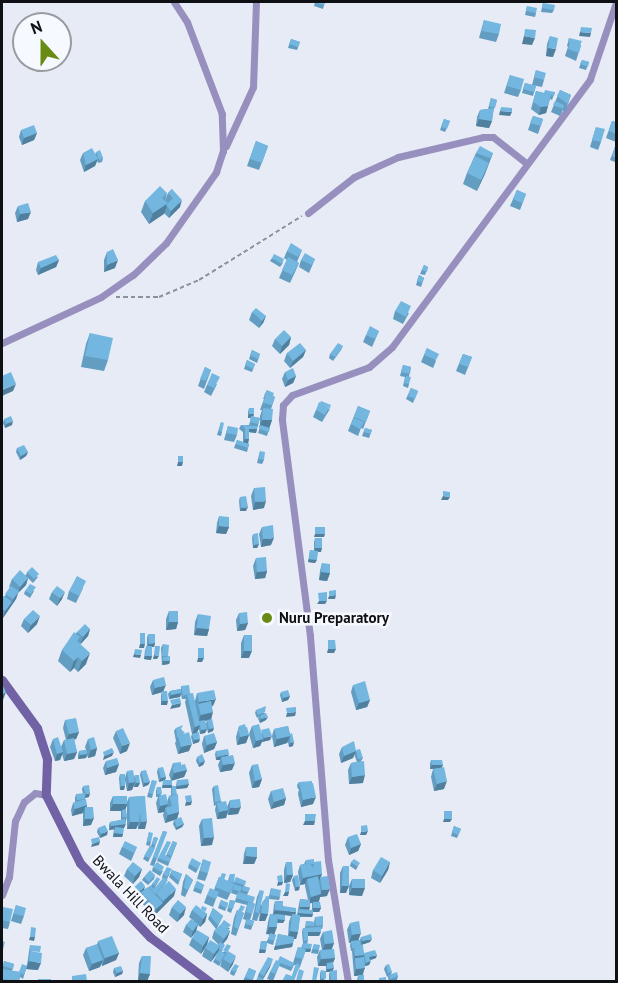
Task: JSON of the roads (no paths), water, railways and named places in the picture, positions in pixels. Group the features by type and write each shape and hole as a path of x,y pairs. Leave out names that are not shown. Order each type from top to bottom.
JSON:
{"street":[{"path":"174,2 187,22 222,114 223,151"},
{"path":"2,342 101,297 133,275 194,208 216,172 223,151 253,87 256,2"},
{"path":"348,981 328,860 310,636 282,419 283,405 292,395 369,367 392,347 590,79 615,2"},
{"path":"308,213 354,177 398,157 483,137 493,137 526,163"},
{"name":"Bwala Hill Road","path":"2,680 37,728 46,759 46,795 80,863 150,937 210,981"},
{"path":"2,895 9,877 15,821 24,802 35,793 46,795"}],"place":[{"name":"Nuru Preparatory","path":"267,618"}]}
